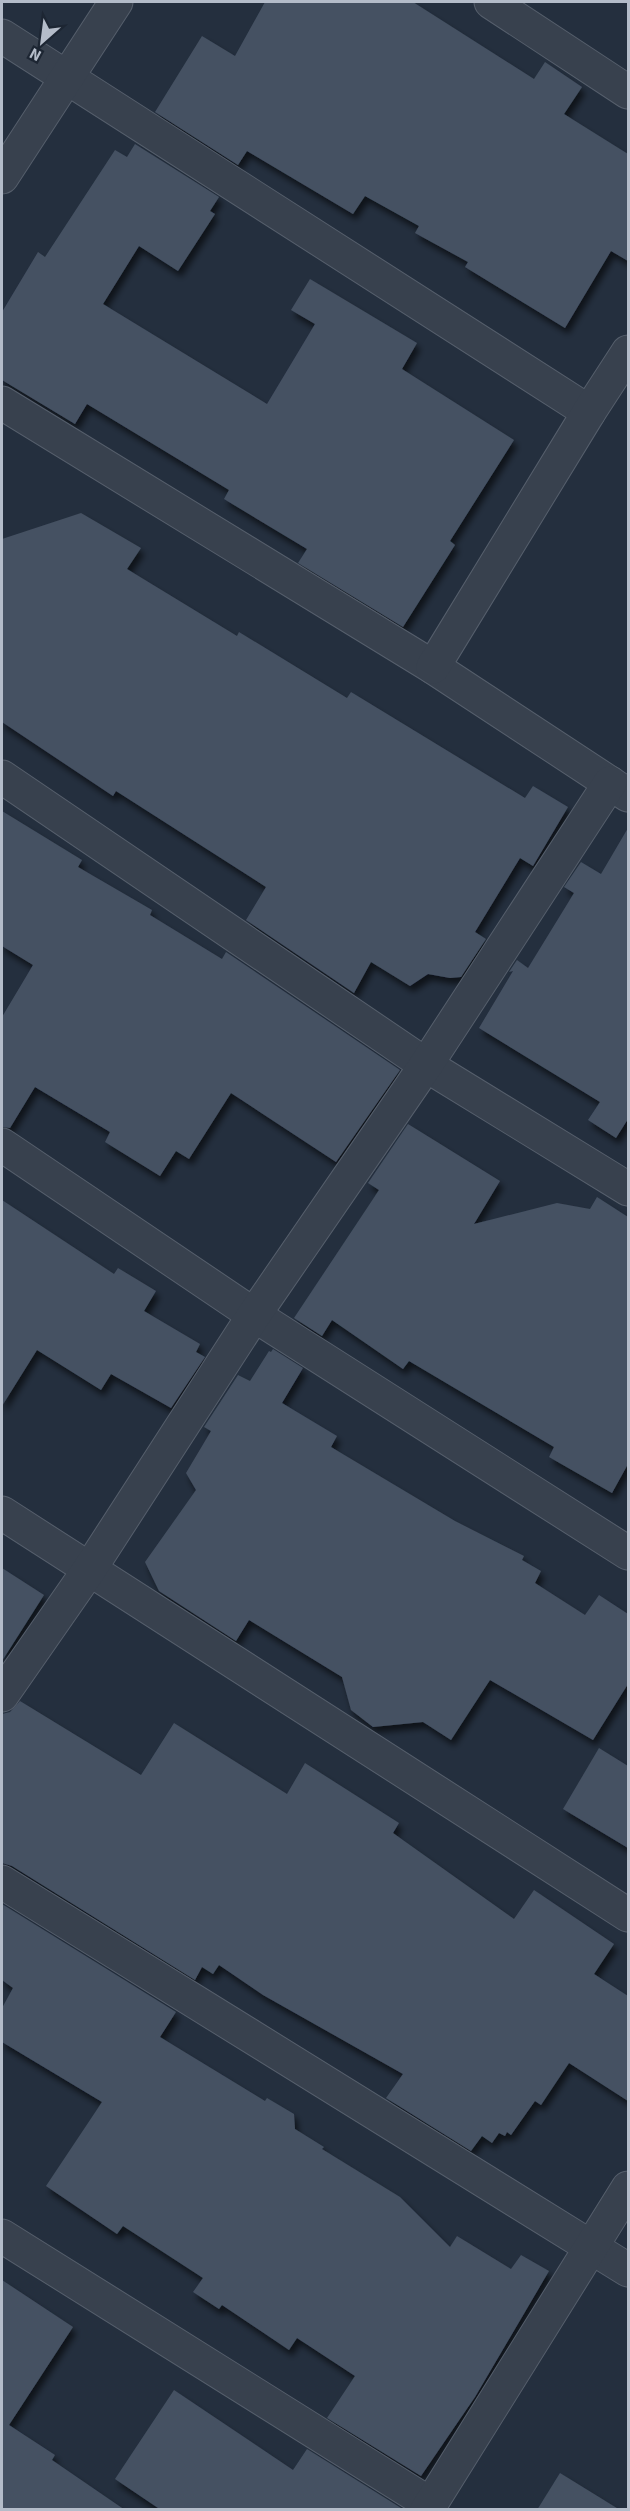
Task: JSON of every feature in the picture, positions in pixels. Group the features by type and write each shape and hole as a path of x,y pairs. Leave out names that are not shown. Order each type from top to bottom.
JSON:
{"street":[{"path":"2,177 116,2"},
{"path":"491,2 628,92"},
{"path":"2,36 589,412"},
{"path":"433,667 628,352"},
{"path":"2,403 433,667 619,789 254,1315 89,1570 2,1695"},
{"path":"2,777 426,1065 628,1189"},
{"path":"2,1144 254,1315 628,1552"},
{"path":"2,1513 628,1915"},
{"path":"2,1882 628,2270"},
{"path":"2,2236 429,2507 628,2188"}],"building":[{"path":"265,2 413,2 534,79 545,62 582,87 564,114 628,154 628,261 611,251 565,328 465,267 468,262 415,233 419,226 365,196 353,214 247,151 238,165 155,112 202,36 235,56"},
{"path":"135,144 219,197 210,211 215,214 178,271 139,246 103,304 267,404 315,324 291,310 310,279 417,343 402,369 514,440 450,541 455,545 403,627 298,563 307,549 224,499 229,490 87,404 75,424 2,380 2,312 38,252 45,257 115,150 127,157"},
{"path":"81,513 141,548 127,569 237,636 239,632 347,698 351,692 525,798 533,786 568,807 533,866 520,858 475,932 486,939 461,977 450,978 428,974 410,986 371,962 354,993 246,920 266,887 116,791 113,796 2,722 2,539"},
{"path":"2,811 82,860 78,867 152,910 150,915 222,959 226,952 400,1070 336,1162 231,1093 189,1159 176,1151 160,1176 105,1142 110,1132 35,1087 10,1128 2,1127 2,1017 33,965 2,946"},
{"path":"628,828 628,1119 616,1138 588,1120 600,1102 479,1028 513,971 509,972 517,960 528,968 574,893 564,887 581,862 601,874"},
{"path":"408,1124 500,1181 474,1224 557,1203 590,1209 597,1197 628,1217 628,1464 612,1493 549,1457 554,1447 409,1361 403,1369 332,1320 322,1336 294,1318 379,1190 368,1183"},
{"path":"2,1200 114,1274 118,1268 156,1291 144,1311 200,1344 196,1352 205,1357 171,1408 111,1374 101,1390 37,1350 2,1406"},
{"path":"273,1349 303,1368 282,1403 337,1436 331,1447 455,1521 524,1556 522,1560 541,1571 535,1583 585,1615 599,1595 628,1614 628,1684 593,1740 490,1680 451,1740 423,1722 373,1727 351,1710 342,1677 249,1620 236,1641 159,1591 145,1562 196,1490 186,1473 211,1431 204,1427 238,1375 250,1381 269,1351"},
{"path":"2,1568 44,1595 2,1661"},
{"path":"20,1701 141,1775 174,1723 287,1794 305,1763 399,1823 393,1833 514,1919 534,1890 614,1944 594,1974 628,1996 628,2101 569,2063 541,2105 535,2101 511,2135 507,2132 505,2136 499,2133 492,2143 482,2136 471,2151 386,2098 403,2074 263,1995 219,1965 213,1974 202,1967 195,1980 12,1866 2,1863 2,1714 10,1712"},
{"path":"599,1748 628,1766 628,1848 563,1809"},
{"path":"2,1904 176,2012 160,2037 265,2101 267,2098 294,2114 295,2129 324,2147 322,2149 400,2197 450,2247 457,2236 511,2269 521,2255 549,2271 475,2397 421,2476 327,2418 355,2376 297,2338 289,2350 222,2305 219,2309 193,2292 203,2278 123,2226 117,2234 46,2186 102,2102 2,2042 2,2008 13,1988 2,1980"},
{"path":"2,2280 73,2327 9,2425 55,2455 52,2460 125,2510 2,2510"},
{"path":"174,2390 293,2470 307,2449 401,2508 161,2510 115,2479"},
{"path":"560,2473 620,2510 537,2510"}]}
